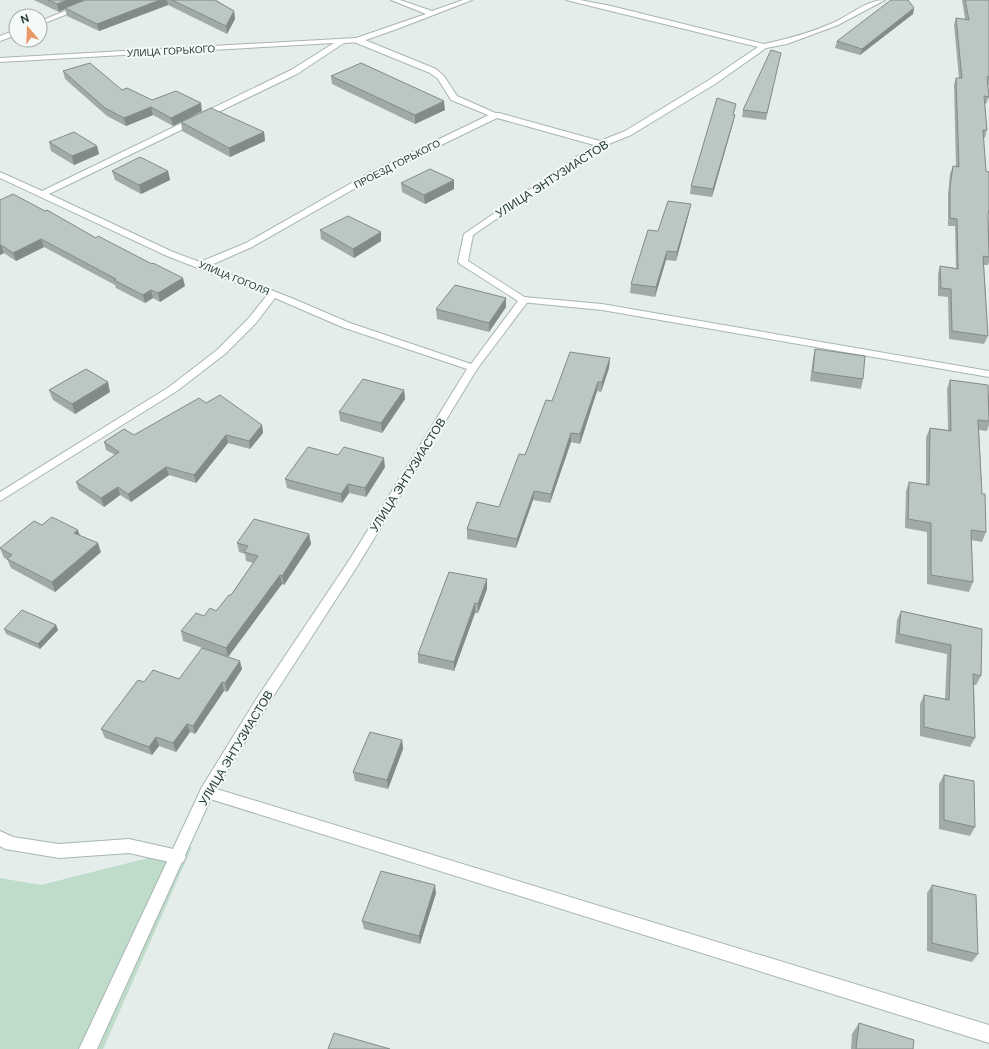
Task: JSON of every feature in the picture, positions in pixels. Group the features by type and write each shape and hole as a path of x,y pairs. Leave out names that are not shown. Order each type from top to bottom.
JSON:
{"street":[{"path":"48,20 99,0"},
{"path":"394,0 433,14"},
{"name":"УЛИЦА ГОРЬКОГО","path":"0,60 342,42 357,40 469,0"},
{"path":"569,0 611,8 764,46 784,42 836,24 882,0"},
{"path":"357,40 441,75 450,94 454,98 496,115 574,139 601,144"},
{"name":"УЛИЦА ГОРЬКОГО","path":"43,194 294,72 342,42"},
{"name":"УЛИЦА ЭНТУЗИАСТОВ","path":"88,1049 207,792 262,702 354,562 473,368 524,300 463,262 469,234 601,144 628,133 649,118 712,82 764,46"},
{"name":"ПРОЕЗД ГОРЬКОГО","path":"202,266 249,245 372,175 496,115"},
{"name":"УЛИЦА ГОГОЛЯ","path":"0,175 170,254 273,294 346,325 473,368"},
{"path":"0,497 173,389 221,352 252,321 273,294"},
{"path":"524,300 602,307 989,374"},
{"path":"207,792 301,823 989,1034"},
{"path":"0,838 10,844 59,851 129,846 178,857"}],"green space":[{"path":"192,847 103,1049 0,1049 0,878 41,885"}],"building":[{"path":"48,0 68,0 57,4"},
{"path":"85,0 160,0 97,24 65,8"},
{"path":"172,0 215,0 234,11 226,26"},
{"path":"891,0 908,0 914,8 862,49 837,41"},
{"path":"965,0 989,0 989,77 987,77 989,97 984,96 987,130 983,130 986,171 989,172 989,257 983,256 988,336 952,331 951,289 941,288 940,266 958,269 957,219 950,218 950,187 953,166 959,167 956,78 962,78 956,18 969,20"},
{"path":"771,50 781,53 767,113 743,110"},
{"path":"90,63 122,90 127,88 152,100 176,91 201,103 171,118 151,107 124,118 105,108 63,71"},
{"path":"361,63 444,101 415,115 331,76"},
{"path":"717,98 736,104 733,115 735,115 713,189 691,186"},
{"path":"211,108 264,132 229,148 181,122"},
{"path":"74,132 97,146 72,156 49,142"},
{"path":"140,157 168,171 139,185 112,171"},
{"path":"430,169 454,180 424,195 401,183"},
{"path":"13,194 45,211 47,210 96,238 98,236 183,278 158,293 151,290 143,295 41,239 13,253 1,245 0,246 0,200"},
{"path":"668,201 691,204 677,252 667,251 656,287 631,284 648,230 658,231"},
{"path":"348,216 381,232 353,249 320,230"},
{"path":"455,285 506,298 489,323 436,309"},
{"path":"815,349 865,356 863,379 813,372"},
{"path":"570,352 610,358 602,382 598,382 580,434 571,433 551,494 534,491 517,539 467,529 477,502 499,507 519,454 525,455 546,400 552,401"},
{"path":"86,369 108,382 72,404 49,390"},
{"path":"363,379 404,390 381,423 339,412"},
{"path":"950,380 988,385 989,421 978,420 982,494 985,494 986,532 971,530 973,582 931,575 931,523 908,519 909,482 929,485 930,428 951,431"},
{"path":"220,395 262,425 249,441 226,435 194,475 166,467 128,494 118,487 101,498 76,482 119,452 104,442 124,429 134,435 199,398 206,403"},
{"path":"308,447 338,455 344,447 384,458 365,488 348,484 341,494 285,479"},
{"path":"52,517 78,530 74,533 98,543 52,582 7,559 12,555 0,548 34,521 42,525"},
{"path":"254,519 309,534 282,576 280,575 226,648 181,631 196,613 204,616 210,608 216,611 229,595 231,595 258,556 244,552 248,546 237,543"},
{"path":"449,572 487,579 478,604 475,603 454,662 418,654"},
{"path":"22,610 56,625 38,644 4,629"},
{"path":"901,611 982,629 981,676 973,674 975,738 924,727 924,695 949,700 951,645 899,634"},
{"path":"202,648 240,661 225,683 222,682 193,726 187,724 173,743 156,737 149,747 101,729 138,680 144,682 153,670 179,679"},
{"path":"370,732 402,740 387,780 353,772"},
{"path":"944,775 974,781 975,827 944,820"},
{"path":"381,871 435,885 419,936 362,921"},
{"path":"932,885 976,895 978,954 932,943"},
{"path":"859,1023 914,1040 913,1049 856,1049"},
{"path":"334,1033 390,1049 328,1049"}]}
